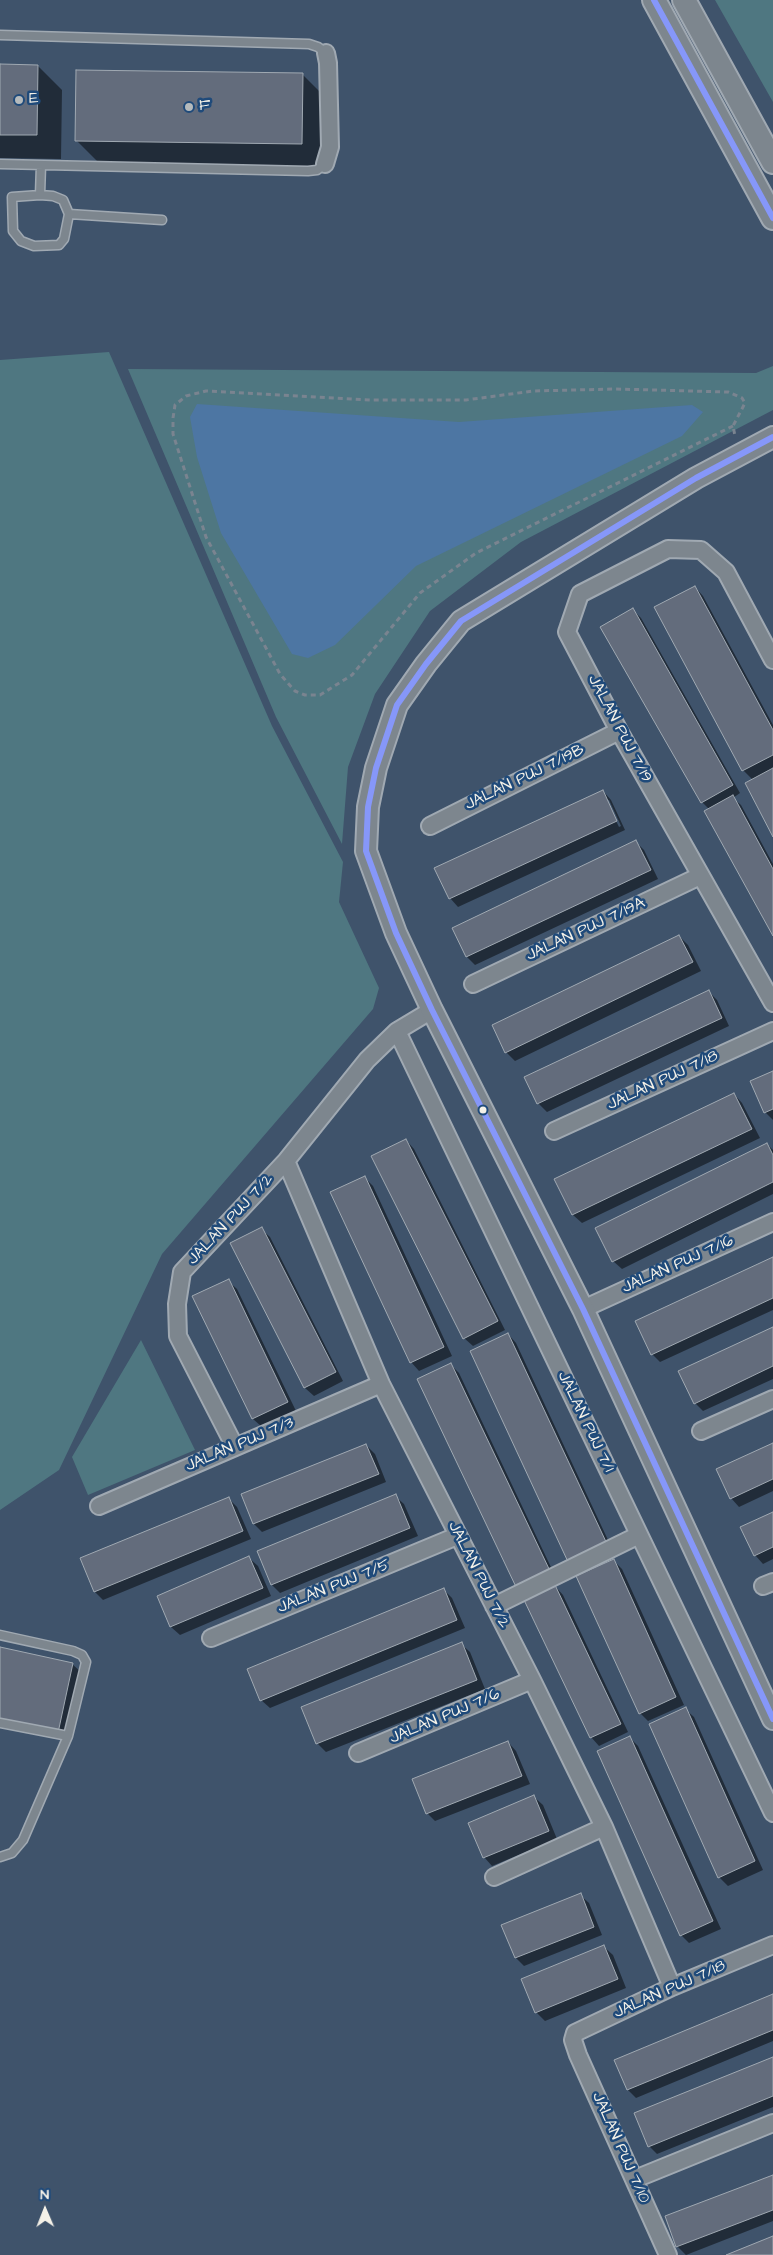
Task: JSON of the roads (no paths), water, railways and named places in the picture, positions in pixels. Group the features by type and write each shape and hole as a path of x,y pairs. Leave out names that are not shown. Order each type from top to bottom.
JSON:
{"main road":[{"path":"654,0 773,218"},
{"path":"684,0 773,162"}],"street":[{"path":"325,164 330,147 328,63 326,53"},
{"path":"773,437 696,478 461,621 426,664 397,705 376,768 368,807 366,851 396,934 432,1010 583,1309 773,1719"},
{"name":"JALAN PUJ 7/19","path":"773,660 726,572 701,550 668,549 580,594 567,632 619,732 773,1003"},
{"name":"JALAN PUJ 7/19B","path":"430,826 619,732"},
{"name":"JALAN PUJ 7/19A","path":"473,984 700,876"},
{"name":"JALAN PUJ 7/2","path":"235,1447 178,1336 177,1304 182,1272 286,1161 367,1060 397,1032 432,1010"},
{"name":"JALAN PUJ 7/18","path":"554,1131 773,1031"},
{"name":"JALAN PUJ 7/1","path":"397,1032 773,1813"},
{"name":"JALAN PUJ 7/2","path":"286,1161 381,1384 532,1680 604,1827 672,1987"},
{"name":"JALAN PUJ 7/16","path":"583,1309 773,1222"},
{"name":"JALAN PUJ 7/3","path":"98,1506 381,1384"},
{"path":"701,1431 773,1398"},
{"path":"494,1606 639,1534"},
{"name":"JALAN PUJ 7/5","path":"211,1638 457,1536"},
{"name":"JALAN PUJ 7/6","path":"358,1753 532,1680"},
{"path":"494,1877 604,1827"},
{"name":"JALAN PUJ 7/18","path":"573,2040 575,2033 672,1987 773,1945"},
{"name":"JALAN PUJ 7/10","path":"573,2040 668,2255"},
{"path":"635,2179 773,2123"}],"lane":[{"path":"0,36 309,44 318,47 326,53"},
{"path":"0,164 308,171 317,170 325,164"},
{"path":"40,165 40,195"},
{"path":"40,195 53,196 63,200 69,214 64,239 59,245 34,246 21,241 14,231 12,197 40,195"},
{"path":"69,214 162,220"},
{"path":"0,1635 73,1651 82,1655 86,1662 68,1736 23,1840 12,1853 0,1857"},
{"path":"0,1723 68,1736"}],"water":[{"path":"197,404 459,422 692,405 703,412 682,436 416,566 335,645 308,658 292,654 221,533 197,457 190,417"}],"place":[{"name":"E","path":"19,100"},
{"name":"F","path":"189,107"}]}
